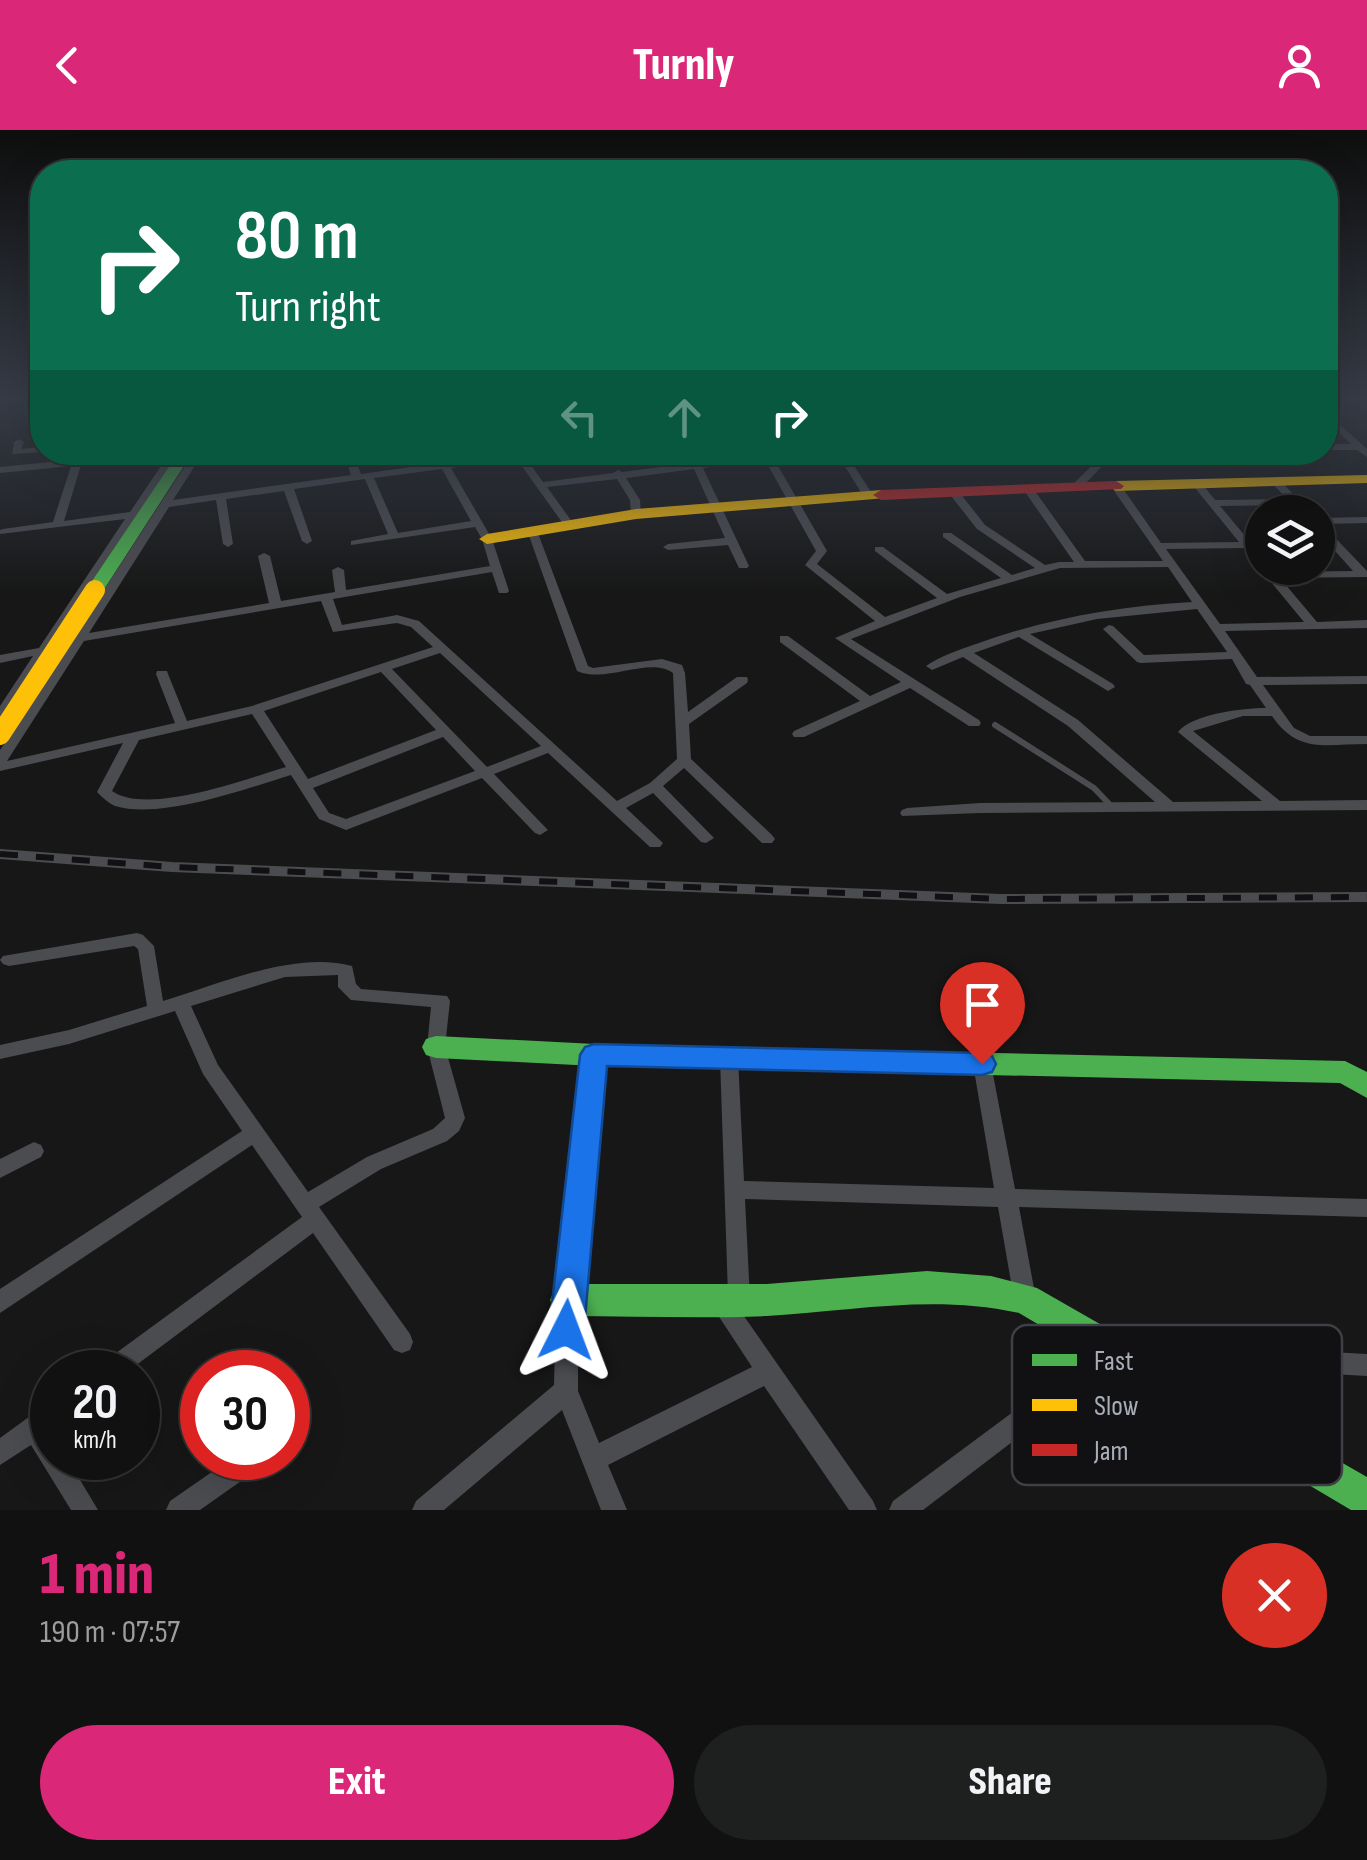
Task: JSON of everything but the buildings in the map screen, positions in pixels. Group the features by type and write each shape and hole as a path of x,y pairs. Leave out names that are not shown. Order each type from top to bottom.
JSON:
{"street":[{"path":"0,470 50,465"},
{"path":"58,524 75,465"},
{"path":"0,716 167,465"},
{"path":"0,735 95,590 185,465"},
{"path":"0,764 187,465"},
{"path":"354,465 396,537"},
{"path":"166,504 450,465"},
{"path":"526,465 568,523"},
{"path":"542,485 682,465"},
{"path":"696,465 743,566"},
{"path":"772,465 823,554 812,565 882,621"},
{"path":"848,465 868,495"},
{"path":"1076,486 1098,465"},
{"path":"444,466 482,531 504,591"},
{"path":"618,473 635,500 636,514"},
{"path":"355,543 532,530 636,514 868,495 1367,479"},
{"path":"1275,480 1289,495"},
{"path":"1196,483 1245,541"},
{"path":"1115,485 1289,731 1308,740 1367,740"},
{"path":"288,487 307,542"},
{"path":"1028,488 1080,562"},
{"path":"952,490 981,527 1042,569"},
{"path":"220,496 228,544"},
{"path":"1213,503 1245,503"},
{"path":"3,532 133,514"},
{"path":"1335,522 1367,520"},
{"path":"532,530 582,668 591,672 671,664 679,674 684,760 767,840"},
{"path":"947,536 1010,579"},
{"path":"668,547 732,541"},
{"path":"1335,542 1364,574"},
{"path":"1157,546 1245,545"},
{"path":"879,549 946,598"},
{"path":"264,556 276,606"},
{"path":"974,723 841,640 946,598 1042,569 1080,562 1171,564"},
{"path":"50,638 78,638 497,568"},
{"path":"338,570 341,595"},
{"path":"1335,573 1364,574"},
{"path":"1280,585 1313,624"},
{"path":"326,597 337,629 405,620 415,624 654,842"},
{"path":"932,666 1019,632 1100,612 1201,605"},
{"path":"1217,628 1367,624"},
{"path":"1109,629 1141,659 1232,654"},
{"path":"1019,632 1108,688"},
{"path":"784,638 869,701"},
{"path":"0,764 256,709 440,649"},
{"path":"0,658 40,651"},
{"path":"964,652 1073,723 1171,808"},
{"path":"384,668 540,830"},
{"path":"162,674 182,725"},
{"path":"682,723 742,680"},
{"path":"1251,680 1367,680"},
{"path":"798,734 909,682"},
{"path":"256,709 324,816 346,825 549,748"},
{"path":"1274,712 1242,712 1189,727 1185,732 1277,806"},
{"path":"306,786 446,732"},
{"path":"133,738 104,792 109,800 119,804 160,804 296,769"},
{"path":"615,808 656,786 684,760"},
{"path":"656,786 706,838"},
{"path":"908,812 1367,805"},
{"path":"9,960 138,938 146,946 156,1010"},
{"path":"0,1052 69,1037 284,971 337,969 346,971 347,987 357,996 441,1001 436,1047 454,1118 452,1125 374,1163 137,1350"},
{"path":"180,1002 210,1069 402,1342"},
{"path":"436,1047 594,1055 1346,1072 1367,1086"},
{"path":"594,1055 567,1300 566,1391 614,1510"},
{"path":"729,1058 735,1190 729,1299 767,1372 864,1510"},
{"path":"982,1064 1025,1300"},
{"path":"0,1302 255,1134"},
{"path":"0,1170 34,1151"},
{"path":"735,1190 1367,1208"},
{"path":"567,1300 795,1298 922,1282 988,1287 1025,1300 1070,1325"},
{"path":"1342,1364 1367,1365"},
{"path":"592,1460 767,1372"},
{"path":"425,1510 566,1391"},
{"path":"902,1510 1012,1427"},
{"path":"0,1454 30,1432"},
{"path":"67,1480 85,1510"},
{"path":"179,1510 221,1480"},
{"path":"1342,1483 1367,1498"}],"lane":[{"path":"995,724 1094,788 1112,808"}],"railway":[{"path":"0,854 172,867 1001,899 1367,897"}],"traffic: fast":[{"path":"95,590 177,465"},
{"path":"436,1047 595,1055 1345,1072 1367,1086"},
{"path":"567,1300 767,1300 896,1288 959,1288 1025,1299 1070,1325"},
{"path":"1342,1483 1367,1498"}],"traffic: slow":[{"path":"1116,486 1367,479"},
{"path":"487,539 636,514 881,495"},
{"path":"0,735 95,590"}],"traffic: jam":[{"path":"881,495 1116,486"}],"route":[{"path":"566,1330 594,1055 982,1064"}]}
